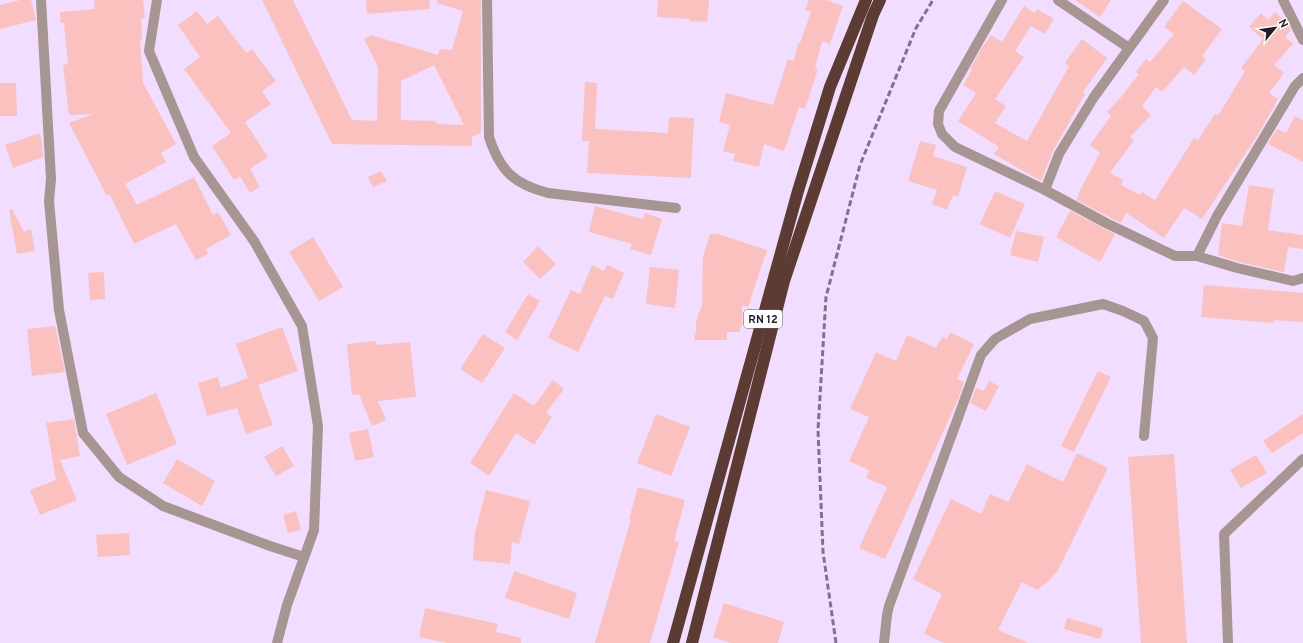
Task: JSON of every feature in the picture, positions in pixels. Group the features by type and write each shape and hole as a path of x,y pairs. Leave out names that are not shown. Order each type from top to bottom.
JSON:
{"highway":[{"name":"RN 12","path":"673,643 796,199 830,87 866,0"},
{"name":"RN 12","path":"693,643 784,281 873,15 880,0"}],"street":[{"path":"41,0 51,179 49,201 59,310 83,434 118,477 163,506 270,546 304,557"},
{"path":"157,0 149,51 194,157 254,241 302,326 318,426 314,530 287,605 278,643"},
{"path":"487,0 489,137 494,154 504,168 516,180 531,188 548,193 676,208"},
{"path":"1002,0 938,111 938,124 942,134 955,147 1045,190 1106,223 1175,256 1197,256 1238,268 1293,281 1303,278"},
{"path":"1058,0 1129,48"},
{"path":"1045,190 1060,154 1094,97 1164,0"},
{"path":"1283,0 1303,40"},
{"path":"1197,256 1221,210 1295,86 1303,78"},
{"path":"884,643 889,606 943,458 981,355 995,339 1030,319 1103,304 1144,321 1153,338 1144,436"},
{"path":"1228,643 1224,534 1303,459"}],"building":[{"path":"20,0 31,0 36,20 0,29 0,5"},
{"path":"94,0 143,0 145,18 141,19 142,39 140,39 143,83 176,144 161,153 166,162 125,184 137,205 194,177 213,215 218,212 231,235 206,249 208,254 196,260 176,224 134,244 110,195 107,196 69,123 93,114 69,115 63,65 68,64 64,23 61,23 60,12 95,9"},
{"path":"262,0 293,0 352,120 377,121 378,67 364,39 371,35 438,55 440,49 452,50 463,11 437,3 437,0 481,0 481,133 472,137 472,146 332,144","holes":["434,65 464,125 437,124 435,121 401,120 401,81"]},
{"path":"366,0 429,0 430,9 367,14"},
{"path":"658,0 709,0 707,22 690,21 690,19 657,17"},
{"path":"809,0 826,0 843,6 830,44 822,41 815,68 818,69 805,109 799,107 784,151 764,144 759,167 733,161 735,154 723,151 730,125 719,122 726,93 773,105 788,59 794,61 798,43 800,43 811,12 805,10"},
{"path":"1075,0 1111,0 1100,17"},
{"path":"1183,1 1222,29 1202,56 1206,59 1194,75 1184,67 1162,92 1156,87 1142,106 1151,115 1130,137 1134,140 1110,173 1123,180 1121,185 1140,195 1142,192 1155,200 1194,138 1198,140 1215,114 1218,116 1245,71 1241,68 1263,39 1249,27 1261,13 1268,20 1275,12 1288,24 1291,30 1285,37 1293,44 1274,65 1284,73 1269,93 1278,99 1256,138 1257,136 1202,219 1184,208 1164,238 1126,213 1121,223 1076,200 1100,153 1090,145 1111,116 1107,112 1139,74 1136,72 1146,59 1150,62 1174,34 1164,27"},
{"path":"1024,6 1035,13 1037,9 1054,19 1045,34 1031,26 1015,51 1024,57 995,99 1006,106 995,123 1027,141 1069,66 1065,63 1082,39 1107,58 1083,92 1085,94 1053,151 1041,181 994,154 999,147 958,121 976,93 963,85 983,46 991,35 1002,42"},
{"path":"197,11 207,24 218,16 246,53 252,49 276,81 262,91 271,104 245,122 268,157 250,169 260,187 250,193 240,176 234,180 212,146 231,133 184,69 200,57 178,25"},
{"path":"585,82 597,83 595,129 668,133 669,117 694,118 691,178 587,173 589,141 582,141"},
{"path":"0,83 16,83 17,116 0,116"},
{"path":"1295,116 1303,120 1303,162 1268,144 1277,129 1286,133"},
{"path":"39,133 42,142 43,157 13,168 5,145"},
{"path":"920,141 936,145 933,156 967,167 958,197 953,195 947,210 932,204 937,190 908,181"},
{"path":"381,171 387,181 373,187 368,177"},
{"path":"1249,185 1274,189 1268,230 1303,235 1303,249 1288,247 1284,272 1239,262 1218,255 1222,223 1242,226"},
{"path":"995,191 1025,204 1010,238 980,224"},
{"path":"595,206 643,219 645,213 662,219 651,255 630,249 632,244 589,232"},
{"path":"12,209 24,232 31,229 35,251 17,254 9,210"},
{"path":"1070,211 1115,234 1100,262 1056,237"},
{"path":"1016,231 1044,237 1038,262 1010,255"},
{"path":"710,234 718,234 767,250 748,307 742,305 742,324 739,332 727,332 727,340 694,340 696,321 702,305 703,257"},
{"path":"313,237 343,287 319,301 289,252"},
{"path":"538,246 556,264 540,279 523,262"},
{"path":"592,265 604,271 607,265 624,273 613,299 605,296 578,352 548,338 571,290 580,294"},
{"path":"650,267 679,270 675,308 646,304"},
{"path":"104,272 105,299 90,300 88,273"},
{"path":"1204,285 1303,293 1303,322 1274,320 1274,323 1201,317"},
{"path":"528,294 540,301 517,340 505,332"},
{"path":"55,326 65,372 32,376 27,329"},
{"path":"282,327 298,371 258,385 273,425 246,434 237,408 207,416 198,383 218,377 221,388 248,378 236,344"},
{"path":"950,332 974,344 957,379 964,382 959,397 885,559 859,548 887,487 866,478 869,470 849,461 869,417 850,409 876,352 896,361 907,335 936,348 942,337 947,339"},
{"path":"483,334 505,348 482,383 460,369"},
{"path":"376,341 377,345 410,342 416,397 378,401 386,420 372,426 359,394 352,395 347,344"},
{"path":"1098,371 1111,377 1074,452 1061,446"},
{"path":"553,380 564,389 546,413 552,417 534,445 516,433 489,476 470,463 514,393 534,406"},
{"path":"989,381 999,386 986,411 970,403 976,388 984,391"},
{"path":"156,393 177,444 127,465 106,414"},
{"path":"656,414 690,427 671,476 637,463"},
{"path":"1303,414 1303,433 1272,453 1263,441"},
{"path":"74,419 80,456 60,460 77,500 40,515 30,490 56,480 46,423"},
{"path":"368,429 374,457 355,461 349,433"},
{"path":"282,446 294,466 276,476 264,457"},
{"path":"1077,453 1108,468 1057,572 1037,590 1022,582 998,630 1028,643 944,643 924,634 942,594 913,579 951,499 981,514 990,494 1008,502 1027,464 1063,482"},
{"path":"1174,454 1187,643 1141,643 1128,457"},
{"path":"1256,455 1267,473 1241,488 1230,470"},
{"path":"177,459 215,481 202,506 163,483"},
{"path":"638,487 685,500 674,541 679,542 650,643 595,643 631,519 629,519"},
{"path":"486,490 530,501 519,544 512,542 510,564 473,560 475,533"},
{"path":"296,511 301,530 288,533 283,515"},
{"path":"129,533 130,555 98,557 96,535"},
{"path":"514,571 577,593 569,619 505,598"},
{"path":"724,603 784,622 778,643 731,643 713,637"},
{"path":"425,608 498,624 496,632 521,638 521,643 447,643 419,637"},
{"path":"1067,618 1103,628 1100,639 1064,629"}],"railway":[{"path":"836,643 823,552 818,430 826,297 860,165 916,28 933,0"}]}
